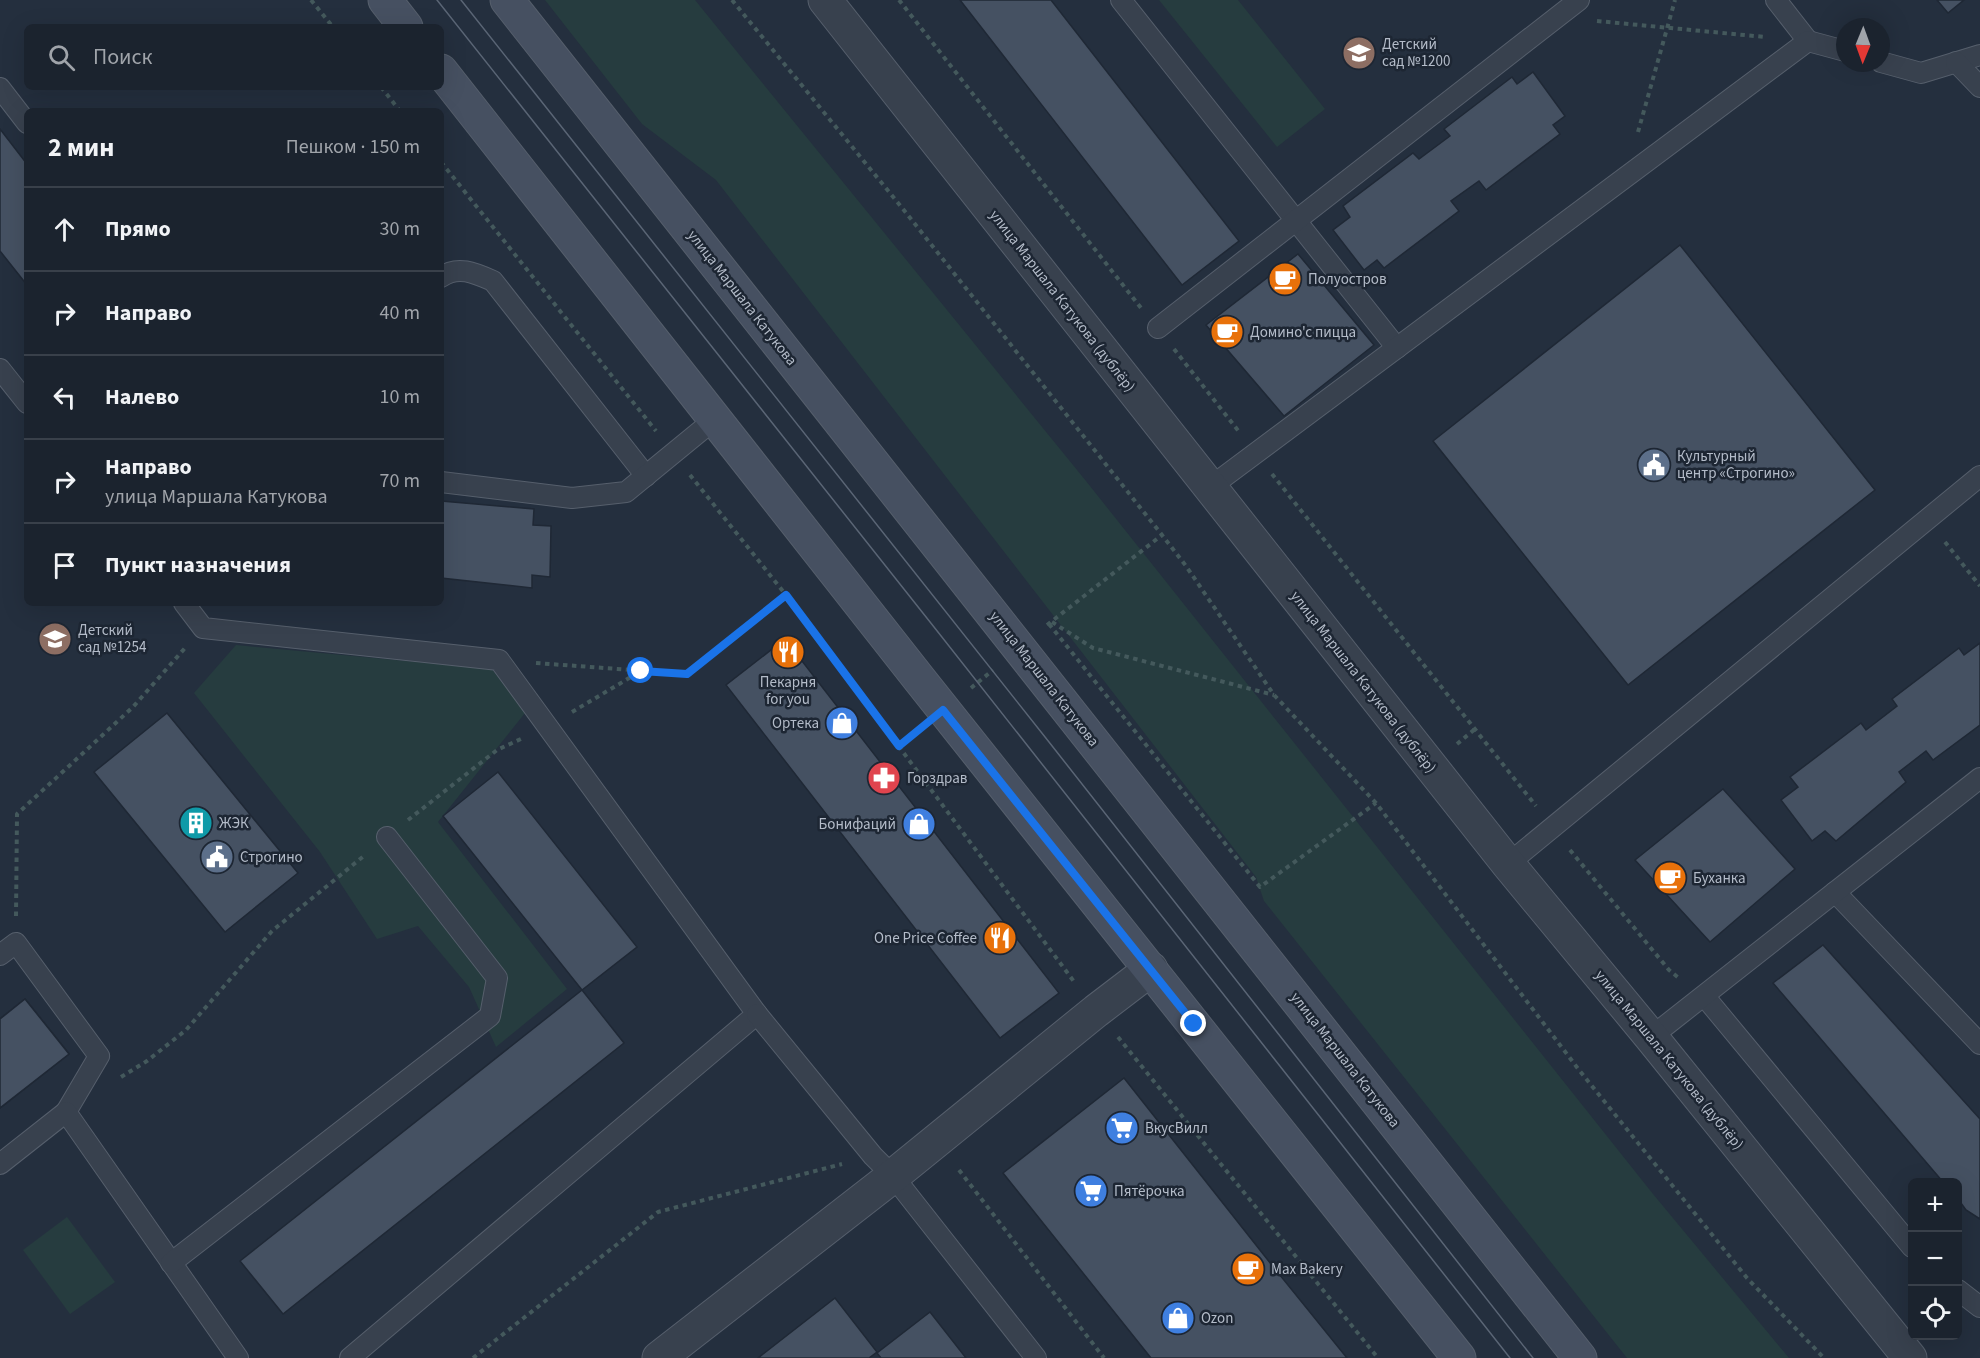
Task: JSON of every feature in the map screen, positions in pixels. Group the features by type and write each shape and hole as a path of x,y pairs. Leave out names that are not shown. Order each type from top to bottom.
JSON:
{"main road":[{"path":"385,0 404,24"},
{"name":"улица Маршала Катукова","path":"507,0 1580,1358"},
{"path":"444,75 943,710 1460,1358"}],"street":[{"name":"улица Маршала Катукова (дублёр)","path":"825,0 1508,864 1910,1358"},
{"path":"659,1358 883,1166 1151,969"}],"lane":[{"path":"1121,0 1397,348"},
{"path":"1158,328 1579,0"},
{"path":"1776,0 1808,41 1836,49"},
{"path":"1209,488 1808,41"},
{"path":"1890,64 1921,73 1980,55"},
{"path":"1956,62 1980,87"},
{"path":"0,88 24,119"},
{"path":"444,277 458,270 474,272 493,281 646,476"},
{"path":"0,369 24,399"},
{"path":"444,482 572,498 626,492 715,419"},
{"path":"1508,864 1980,476"},
{"path":"186,606 203,628 499,660 757,1014 883,1166 1036,1358"},
{"path":"1651,1037 1705,997 1980,778"},
{"path":"171,1263 490,1016 497,978 387,837"},
{"path":"1835,892 1980,1044"},
{"path":"0,956 16,943 99,1056 66,1112 0,1164"},
{"path":"1705,997 1908,1242"},
{"path":"350,1358 757,1014"},
{"path":"66,1112 238,1358"},
{"path":"1962,1293 1980,1307"}],"path":[{"path":"312,0 331,24"},
{"path":"732,0 910,218 1162,535 1186,566 1274,695 1376,803 1586,1079 1747,1278 1824,1358"},
{"path":"899,0 1553,828 1669,970 1705,997"},
{"path":"1625,177 1675,0"},
{"path":"1557,17 1808,41"},
{"path":"383,90 398,108"},
{"path":"444,166 786,595 1081,991"},
{"path":"1927,519 1980,586"},
{"path":"899,746 1162,535"},
{"path":"499,660 687,674 786,595"},
{"path":"1051,623 1093,648 1274,695"},
{"path":"1051,623 1260,887 1376,803"},
{"path":"16,943 18,814 133,707 203,628"},
{"path":"147,1061 186,1030"},
{"path":"1116,1035 1378,1358"},
{"path":"473,1358 658,1212 883,1166"},
{"path":"959,1170 1104,1358"}],"green space":[{"path":"545,0 695,0 1086,481 1653,1194 1789,1358 1627,1358 1264,901 1256,877 716,180 642,124"},
{"path":"1159,0 1238,0 1325,109 1277,147"},
{"path":"236,645 492,669 525,713 438,822 567,989 496,1047 469,987 418,926 377,939 320,852 194,693"},
{"path":"67,1217 115,1282 70,1314 23,1250"}],"building":[{"path":"960,0 1051,0 1239,241 1182,285"},
{"path":"1937,0 1964,0 1948,13"},
{"path":"1533,72 1565,116 1553,125 1560,134 1486,190 1479,181 1451,201 1459,211 1384,268 1377,260 1364,270 1333,230 1350,217 1343,206 1413,153 1419,159 1450,136 1444,129 1512,77 1517,84"},
{"path":"0,129 24,160 24,281 0,251"},
{"name":"Культурный центр «Строгино»","path":"1680,245 1875,490 1628,685 1433,441"},
{"path":"1298,254 1374,345 1284,416 1206,325"},
{"path":"444,501 534,509 533,525 551,526 550,577 532,575 532,588 444,578"},
{"path":"785,639 1059,993 1000,1038 726,685"},
{"path":"1980,643 1980,725 1933,760 1926,751 1899,772 1906,782 1836,841 1825,831 1812,841 1781,800 1798,787 1790,777 1861,723 1866,730 1897,706 1892,699 1959,648 1964,655"},
{"name":"ЖЭК","path":"167,713 298,873 225,932 94,772"},
{"path":"498,772 637,947 582,990 443,816"},
{"path":"1723,789 1795,869 1710,942 1635,860"},
{"path":"1823,945 1980,1119 1980,1219 1962,1204 1962,1178 1940,1178 1773,983"},
{"path":"582,990 624,1043 283,1314 240,1261"},
{"path":"25,999 69,1054 0,1108 0,1019"},
{"path":"25,999 69,1054 0,1108 0,1019"},
{"path":"1124,1078 1347,1358 1151,1358 1003,1173"},
{"path":"835,1298 877,1352 869,1358 758,1358"},
{"path":"930,1312 966,1358 881,1358 877,1353"}],"tram line":[{"path":"437,0 1510,1358"},
{"path":"461,0 1533,1358"}],"place":[{"name":"Детский сад №1200","path":"1359,53"},
{"name":"Полуостров","path":"1285,279"},
{"name":"Домино'с пицца","path":"1227,332"},
{"name":"Культурный центр «Строгино»","path":"1654,465"},
{"name":"Детский сад №1254","path":"55,639"},
{"name":"Пекарня for you","path":"788,652"},
{"name":"Ортека","path":"842,723"},
{"name":"Горздрав","path":"884,778"},
{"name":"ЖЭК","path":"196,823"},
{"name":"Бонифаций","path":"919,824"},
{"name":"Строгино","path":"217,857"},
{"name":"Буханка","path":"1670,878"},
{"name":"One Price Coffee","path":"1000,938"},
{"name":"ВкусВилл","path":"1122,1128"},
{"name":"Пятёрочка","path":"1091,1191"},
{"name":"Max Bakery","path":"1248,1269"},
{"name":"Ozon","path":"1178,1318"}],"route":[{"path":"641,671 687,674 786,595 899,746 943,710 1194,1024"}]}
